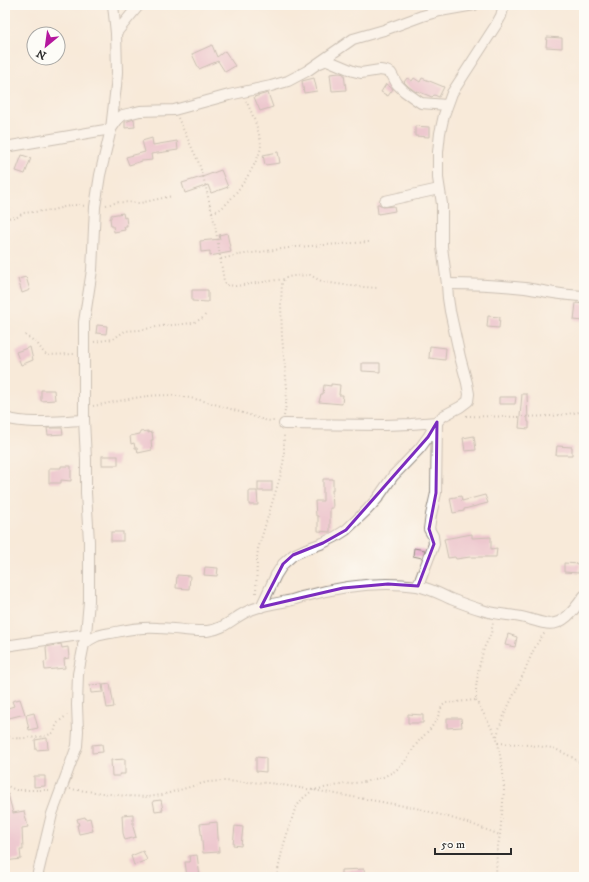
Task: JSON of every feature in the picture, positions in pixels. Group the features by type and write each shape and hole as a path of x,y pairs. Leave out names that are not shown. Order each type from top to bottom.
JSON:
{"street":[{"path":"38,877 46,836 77,746 78,674 86,634 89,602 89,541 84,420 84,322 92,270 95,207 100,175 111,129 117,72 116,33 113,5"},
{"path":"116,33 139,5"},
{"path":"5,147 111,129 118,119 128,114 140,111 174,110 288,81 320,63 349,42 362,36 440,11 474,5"},
{"path":"256,608 283,564 293,555 324,543 346,530 377,498 394,476 420,448 436,422 468,401 469,394 467,383 448,298 442,247 442,204 438,178 440,133 447,105 452,93 501,16 504,5"},
{"path":"320,63 327,60 361,73 386,70 391,73 397,84 404,91 421,103 447,105"},
{"path":"385,201 439,189"},
{"path":"447,284 491,285 526,288 572,296 584,296"},
{"path":"5,418 45,422 84,420"},
{"path":"284,424 385,425 436,422"},
{"path":"418,586 434,544 433,536 429,529 436,493 436,422"},
{"path":"83,645 98,635 137,628 193,631 219,628 256,608 343,588 366,585 388,584 418,586 483,611 516,616 549,624 560,622 569,615 584,596"},
{"path":"5,646 86,634"}],"path":[{"path":"212,212 224,207 238,190 260,152 261,145 258,129 242,93"},
{"path":"174,110 198,161 203,176 212,212 224,281 226,284 236,286 284,279 293,276 310,275 323,282 377,288"},
{"path":"5,218 17,217 23,213 53,210 75,205 95,207 119,202 140,203 172,196"},
{"path":"221,258 296,247 369,242"},
{"path":"84,407 144,396 166,395 200,400 266,420 280,420 284,417 286,405 286,374 282,337 282,282 284,279"},
{"path":"25,335 37,343 44,353 47,355 53,355 83,349 113,339 125,331 193,323 206,314"},
{"path":"461,416 553,416 580,412 584,410"},
{"path":"256,608 256,560 274,495 278,486 284,458 284,424"},
{"path":"493,613 491,634 484,648 479,667 476,700 497,738 503,772 504,791 500,835 497,850 496,877"},
{"path":"497,738 501,723 538,643 544,634 560,622"},
{"path":"277,877 295,810 302,799 313,790 364,782 383,777 395,771 404,763 418,742 431,728 442,706 446,703 476,700"},
{"path":"5,735 12,738 24,738 51,734 55,731 56,725 77,705"},
{"path":"498,743 553,748 584,765"},
{"path":"5,785 16,790 61,790 147,797 162,795 207,782 222,781 270,783 416,808 474,825 500,835"}],"highlighted area":[{"path":"437,422 436,493 429,529 434,544 418,586 388,584 343,588 261,607 283,564 293,555 323,543 346,530 428,437"}],"building":[{"path":"547,37 562,38 562,48 546,47"},
{"path":"212,45 217,57 225,51 235,66 225,72 218,61 199,69 192,54"},
{"path":"330,74 344,74 346,90 332,91"},
{"path":"314,78 317,91 304,93 302,81"},
{"path":"407,78 412,81 414,78 420,82 422,78 444,87 439,97 434,95 432,97 417,91 416,92 408,86 404,82"},
{"path":"386,84 393,89 388,96 381,92"},
{"path":"268,93 273,107 260,111 254,97"},
{"path":"134,119 135,127 125,128 125,122"},
{"path":"415,126 429,127 429,137 415,136"},
{"path":"152,138 153,145 177,141 178,150 151,154 152,160 129,165 126,157 145,152 142,141"},
{"path":"278,152 280,163 265,165 263,155"},
{"path":"22,155 31,158 25,174 16,171"},
{"path":"221,170 228,187 211,193 208,185 185,193 182,183"},
{"path":"377,204 383,207 394,206 395,211 378,214"},
{"path":"123,213 124,218 126,217 127,226 124,226 125,230 114,232 113,226 111,226 111,215"},
{"path":"227,233 231,252 210,256 210,251 201,252 200,241 220,239 219,235"},
{"path":"26,277 30,290 22,293 18,279"},
{"path":"192,290 208,290 208,302 192,301"},
{"path":"576,303 584,304 584,321 574,320"},
{"path":"488,316 500,317 499,328 487,327"},
{"path":"97,325 107,326 106,334 96,333"},
{"path":"430,346 446,348 445,360 429,358"},
{"path":"30,347 33,360 21,365 16,352"},
{"path":"362,363 380,363 380,372 362,371"},
{"path":"331,384 340,385 339,395 343,395 342,404 319,402 321,394 323,394 324,385 331,386"},
{"path":"41,390 54,390 55,400 41,401"},
{"path":"522,394 527,394 529,429 519,428"},
{"path":"499,397 516,397 515,404 499,404"},
{"path":"47,428 62,428 63,434 48,435"},
{"path":"148,431 148,433 152,432 152,450 138,453 134,443 131,444 130,436"},
{"path":"474,436 476,450 465,451 463,438"},
{"path":"557,446 572,447 572,455 556,455"},
{"path":"102,456 118,456 118,465 102,465"},
{"path":"61,466 71,466 71,481 61,480 61,483 49,483 49,468 61,468"},
{"path":"323,479 333,479 333,508 330,508 330,532 318,531 318,516 316,516 315,501 323,501"},
{"path":"258,482 272,482 272,491 258,491"},
{"path":"249,491 257,491 258,505 249,505"},
{"path":"485,495 488,503 453,513 450,498 461,496 462,501"},
{"path":"111,532 123,532 123,541 111,541"},
{"path":"472,534 472,538 491,537 491,549 497,548 496,557 448,558 444,539"},
{"path":"414,548 425,550 422,558 413,556"},
{"path":"564,563 580,564 579,573 564,572"},
{"path":"205,567 218,568 217,576 204,575"},
{"path":"177,575 190,576 189,589 176,588"},
{"path":"508,634 517,637 515,647 505,645"},
{"path":"61,644 62,648 68,647 69,658 64,659 65,668 45,670 44,662 47,661 46,647"},
{"path":"102,684 103,692 91,693 90,685"},
{"path":"110,684 114,707 107,708 103,685"},
{"path":"20,699 25,714 5,719 5,709 14,706 12,701"},
{"path":"34,713 38,728 29,730 26,715"},
{"path":"408,714 423,715 423,723 408,723"},
{"path":"447,718 461,718 462,727 447,728"},
{"path":"47,738 48,749 36,750 35,740"},
{"path":"102,744 103,752 92,753 92,745"},
{"path":"256,757 266,758 266,772 256,771"},
{"path":"125,759 125,774 119,774 120,776 112,776 111,760"},
{"path":"34,776 45,776 45,786 34,787"},
{"path":"8,794 13,813 24,811 28,827 22,828 23,850 20,850 21,859 5,861 5,795"},
{"path":"161,800 163,810 155,811 153,801"},
{"path":"133,814 133,827 136,837 125,840 122,815"},
{"path":"85,817 86,819 90,818 93,831 79,834 77,819"},
{"path":"217,822 219,852 203,853 200,824"},
{"path":"235,826 243,827 241,846 233,845"},
{"path":"143,851 147,860 134,865 131,856"},
{"path":"197,855 200,877 187,877 185,862 190,862 189,856"},
{"path":"364,869 365,877 341,877 341,870"}]}
